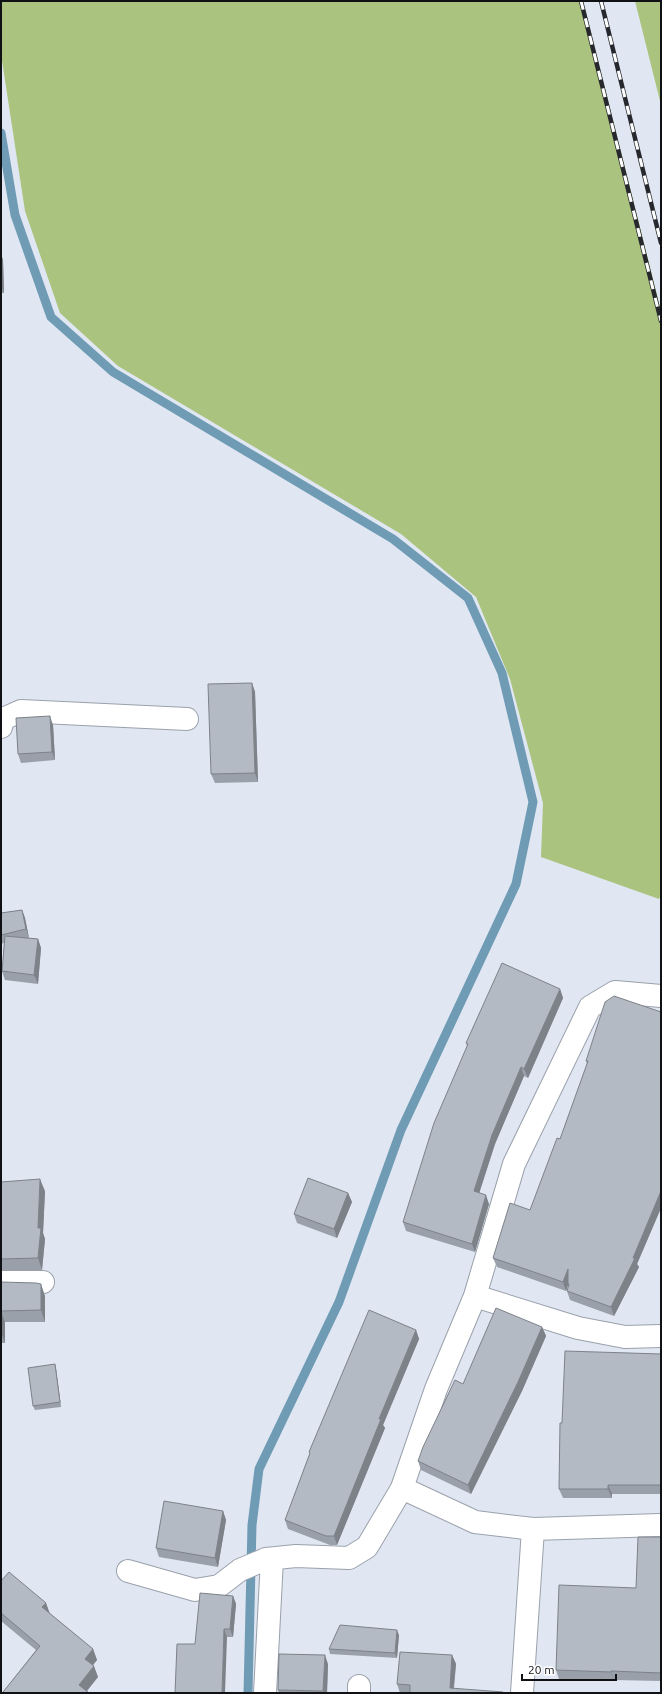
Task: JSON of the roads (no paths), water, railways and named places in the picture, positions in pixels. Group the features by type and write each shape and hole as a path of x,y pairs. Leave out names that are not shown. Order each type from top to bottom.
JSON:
{"street":[{"path":"1,727 3,719 21,711 187,719"},
{"path":"128,1571 195,1590 219,1586 240,1570 269,1559 296,1556 349,1558 367,1547 402,1488 436,1390 475,1296 514,1164 590,1007 615,992 661,996"},
{"path":"1,1282 43,1282"},
{"path":"475,1296 578,1328 625,1338 661,1336"},
{"path":"402,1488 475,1522 533,1529 661,1525"},
{"path":"522,1693 533,1529"},
{"path":"266,1693 269,1559"}],"waterway":[{"path":"1,133 15,215 51,317 113,372 393,539 468,598 502,673 533,802 516,884 401,1130 339,1302 259,1469 252,1525 248,1693"}],"railway":[{"path":"581,1 661,321"},
{"path":"601,1 661,243"}]}
